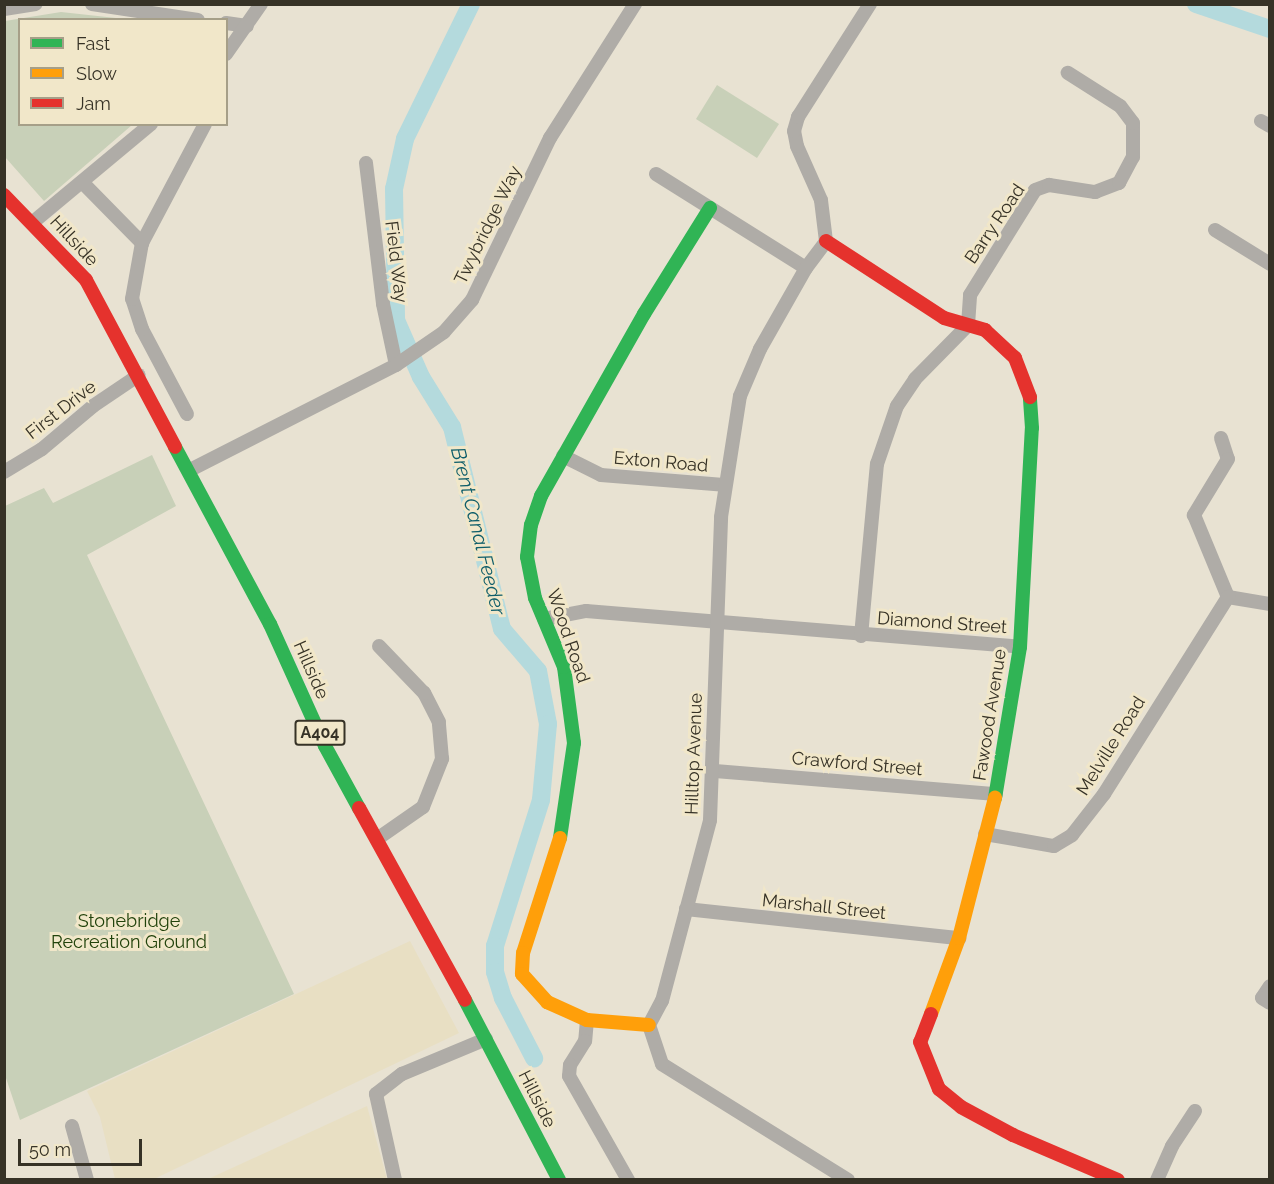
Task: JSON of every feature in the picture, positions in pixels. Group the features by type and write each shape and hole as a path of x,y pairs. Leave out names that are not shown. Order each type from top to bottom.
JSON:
{"street":[{"path":"4,9 36,4"},
{"path":"92,4 185,18"},
{"path":"228,51 250,16 261,4"},
{"name":"Twybridge Way","path":"190,470 400,362 444,332 472,300 550,138 635,4"},
{"path":"826,241 821,200 796,146 794,131 798,117 870,4"},
{"path":"228,22 250,16"},
{"name":"Barry Road","path":"968,325 970,296 1035,190 1049,185 1095,192 1119,183 1133,157 1136,147 1132,123 1120,106 1068,73"},
{"path":"32,223 149,126"},
{"path":"187,414 142,329 132,299 142,243 204,126"},
{"name":"Field Way","path":"366,164 383,304 400,362"},
{"path":"656,174 806,268"},
{"path":"82,182 142,243"},
{"name":"Hillside","path":"4,195 86,280 190,470 270,624 326,746 486,1039 559,1179"},
{"name":"Wood Road","path":"649,1025 586,1020 547,1002 522,974 523,953 558,849 569,793 574,743 572,704 564,667 544,619 530,575 531,525 541,496 563,456 710,208"},
{"path":"1215,230 1269,264"},
{"name":"Hilltop Avenue","path":"649,1025 657,1016 710,820 715,771 715,622 724,485 740,396 748,374 806,268 826,241"},
{"name":"Fawood Avenue","path":"826,241 944,318 985,330 1015,358 1030,396 1032,428 1020,647 996,794 959,938 920,1042 939,1089 961,1107 1013,1135 1118,1179"},
{"name":"Diamond Street","path":"861,636 877,464 897,406 915,379 968,325"},
{"name":"First Drive","path":"4,472 42,449 93,406 139,375"},
{"path":"1221,438 1228,459 1194,515 1228,597 1269,604"},
{"name":"Exton Road","path":"563,456 600,475 724,485"},
{"name":"Melville Road","path":"986,834 1054,846 1072,835 1104,794 1228,597"},
{"name":"Diamond Street","path":"544,619 586,611 861,636 1020,647"},
{"path":"377,839 423,807 442,759 439,722 424,693 379,646"},
{"name":"Crawford Street","path":"715,771 996,794"},
{"name":"Marshall Street","path":"686,909 959,938"},
{"path":"1269,986 1262,998 1269,1003"},
{"path":"586,1020 585,1041 570,1065 569,1076 628,1179"},
{"path":"649,1025 662,1064 848,1179"},
{"path":"395,1179 376,1095 402,1074 486,1039"},
{"path":"1157,1179 1172,1146 1195,1111"},
{"path":"72,1126 87,1179"}],"shaded area":[{"path":"410,941 459,1033 154,1179 115,1179 100,1117 87,1091"},
{"path":"367,1106 387,1179 208,1179"}],"green space":[{"path":"61,12 116,18 24,18"},
{"path":"18,19 18,126 131,126 44,201 5,157 5,21"},
{"path":"717,85 779,124 757,158 696,119"},
{"name":"Stonebridge Recreation Ground","path":"152,455 176,506 87,555 294,994 20,1120 4,1072 5,506 44,488 53,503"}],"waterway":[{"name":"Brent Canal Feeder","path":"471,4 405,139 394,189 396,320 421,377 452,427 502,629 538,671 548,724 541,800 495,946 495,972 503,998 534,1058"},
{"name":"Brent Canal Feeder","path":"1196,4 1270,29"}],"traffic: fast":[{"path":"560,838 574,743 564,667 535,598 527,557 531,525 541,496 644,314 710,208"},
{"path":"995,798 1020,647 1032,428 1030,397"},
{"path":"175,447 270,624 325,746 359,808"},
{"path":"465,1000 559,1180"}],"traffic: slow":[{"path":"931,1014 959,938 995,798"},
{"path":"560,838 523,953 522,974 547,1002 587,1020 649,1025"}],"traffic: jam":[{"path":"4,195 86,280 175,447"},
{"path":"826,241 944,318 985,330 1015,358 1030,397"},
{"path":"359,808 465,1000"},
{"path":"931,1014 920,1042 939,1089 961,1107 1013,1135 1118,1180"}]}
